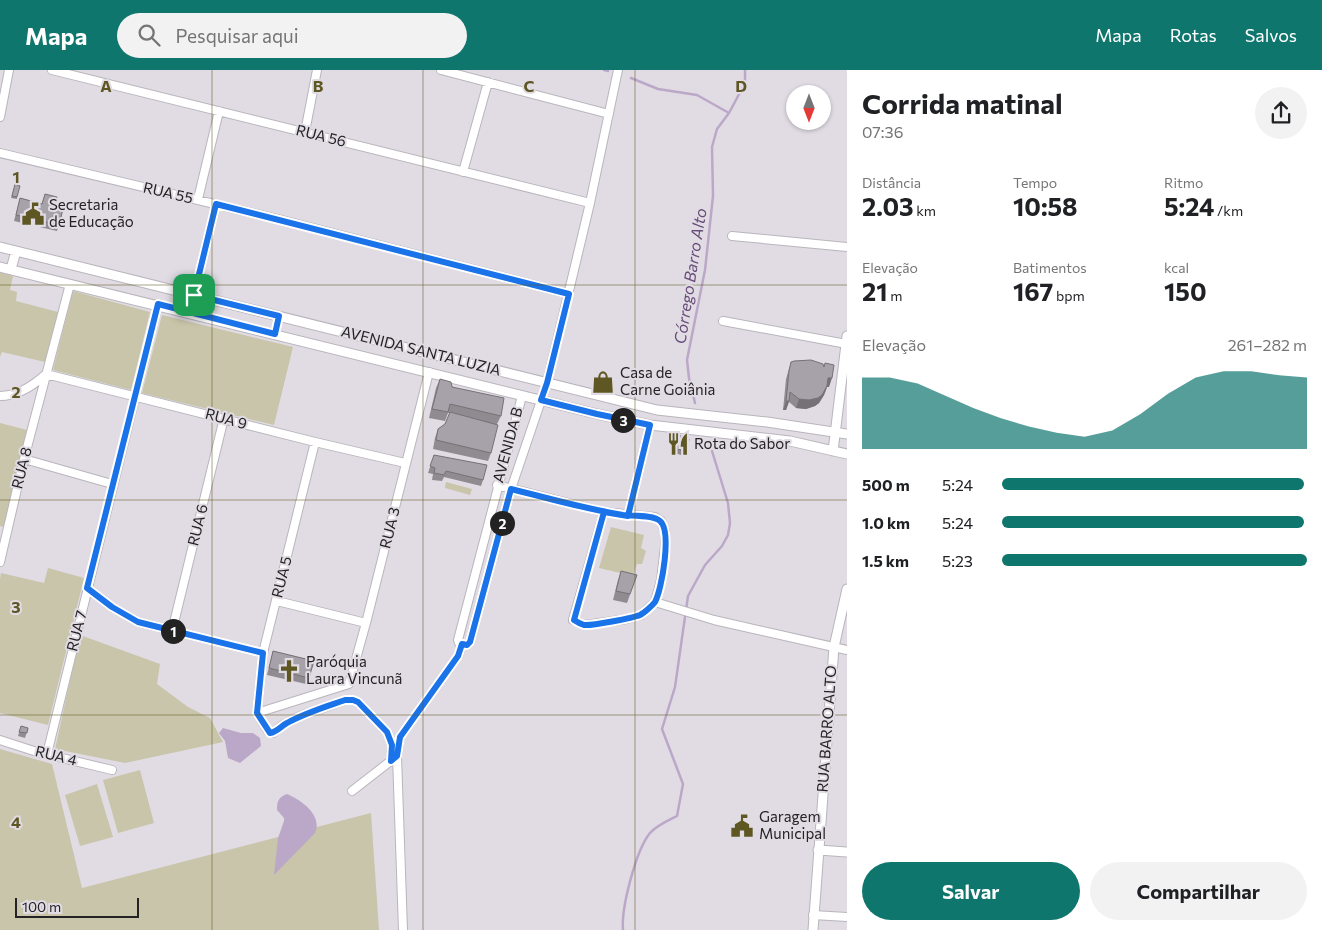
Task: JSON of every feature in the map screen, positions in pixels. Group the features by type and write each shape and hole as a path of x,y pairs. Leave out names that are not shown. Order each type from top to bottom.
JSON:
{"street":[{"path":"0,117 9,70"},
{"name":"RUA 56","path":"52,70 590,203"},
{"path":"305,132 317,70"},
{"path":"441,70 609,114"},
{"name":"AVENIDA B","path":"522,396 497,485 458,640 462,644 467,645 470,642 511,489 547,383 590,203 618,70"},
{"path":"463,172 488,82"},
{"path":"198,200 219,111"},
{"name":"RUA 55","path":"0,153 216,204 569,294"},
{"path":"194,295 216,204"},
{"path":"732,236 847,247"},
{"name":"AVENIDA SANTA LUZIA","path":"0,247 657,410 836,431 847,434"},
{"path":"11,269 16,250"},
{"name":"AVENIDA SANTA LUZIA","path":"0,266 597,414 650,425 790,441 847,454"},
{"name":"RUA 8","path":"0,562 24,459 70,284"},
{"name":"RUA 7","path":"47,754 112,484 158,304"},
{"path":"275,334 279,316"},
{"path":"723,321 847,341 833,451"},
{"name":"RUA 3","path":"257,713 349,684 366,623 428,372"},
{"path":"0,396 8,396 26,388 46,374"},
{"name":"RUA 9","path":"46,374 405,463"},
{"name":"RUA 6","path":"172,631 224,418"},
{"path":"628,516 650,425"},
{"name":"RUA 5","path":"257,713 263,653 315,442"},
{"path":"24,459 112,484"},
{"path":"497,485 604,512 655,518 661,521 665,531 664,565 655,602 641,615 585,625 574,620 604,512"},
{"path":"87,588 112,607 138,622 263,653"},
{"name":"RUA BARRO ALTO","path":"813,930 834,647 847,589"},
{"path":"277,601 366,623"},
{"path":"655,602 714,620 847,650"},
{"path":"352,791 394,759 400,737 458,656 462,644"},
{"path":"257,713 268,731 273,733 298,717 345,700 353,700 358,702 387,732 392,745 394,759 403,930"},
{"name":"RUA 4","path":"0,740 112,770"},
{"path":"818,850 847,852"},
{"path":"814,915 847,917"}],"shaded area":[{"path":"0,272 13,276 10,290 17,292 16,301 58,312 45,362 2,352 0,357"},
{"path":"73,291 150,312 131,390 53,370"},
{"path":"162,315 293,347 274,425 142,393"},
{"path":"0,423 27,430 4,527 0,526"},
{"path":"446,482 472,489 470,495 445,488"},
{"path":"611,527 644,535 641,548 646,551 642,564 637,564 633,576 599,568"},
{"path":"48,568 84,578 48,725 0,713 0,579 1,573 44,583"},
{"path":"80,635 160,664 157,684 188,707 210,718 223,742 125,763 55,749"},
{"path":"223,728 241,733 253,733 260,738 261,746 240,763 228,758 225,741 219,733"},
{"path":"0,749 52,764 82,888 371,813 379,930 0,930"},
{"path":"140,770 154,823 118,833 103,780"},
{"path":"97,784 113,837 80,846 65,795"},
{"path":"287,794 309,809 316,820 317,826 315,833 274,875 278,838 284,821 284,818 277,810 277,805 280,798"}],"building":[{"path":"15,184 20,186 17,197 12,196"},
{"path":"45,194 57,197 54,207 63,209 59,225 16,215 20,198 42,204"},
{"path":"811,360 823,364 824,367 825,363 834,365 832,378 828,378 827,386 822,395 809,400 799,399 790,392 789,401 786,401 791,362"},
{"path":"440,379 451,382 452,387 504,398 501,416 450,404 448,412 432,409"},
{"path":"450,412 498,425 491,453 436,440 438,429 445,424"},
{"path":"675,434 689,439 687,451 672,448"},
{"path":"434,455 487,465 483,480 446,471 444,475 434,473 435,468 430,466"},
{"path":"621,571 637,575 630,594 616,591"},
{"name":"Paróquia Laura Vincunã","path":"273,651 314,661 309,678 269,668"},
{"path":"21,726 28,728 27,733 19,732"}],"waterway":[{"path":"604,70 608,71"},
{"name":"Córrego Barro Alto","path":"695,403 687,360 705,270 713,196 712,147 717,129 729,113 745,83 745,70"},
{"path":"631,78 658,89 697,95 729,113"},
{"name":"Córrego Barro Alto","path":"623,930 624,908 630,880 640,852 653,830 677,816 683,784 662,729 675,687 688,596 705,565 722,546 728,535 730,523 728,503 712,451"}],"place":[{"name":"Secretaria de Educação","path":"33,214"},
{"name":"Casa de Carne Goiânia","path":"603,382"},
{"name":"Rota do Sabor","path":"678,444"},
{"name":"Paróquia Laura Vincunã","path":"289,671"},
{"name":"Garagem Municipal","path":"742,826"}],"route":[{"path":"194,295 216,204 569,294 541,400 650,425 628,516 604,512 574,620 585,625 627,619 641,615 655,602 664,565 665,531 661,521 655,518 628,516 604,512 511,489 470,642 467,645 462,644 458,656 400,737 397,756 391,761 392,745 387,732 358,702 353,700 345,700 298,717 275,732 270,733 257,713 263,653 138,622 112,607 87,588 158,304 275,334 279,316 194,295"}]}
